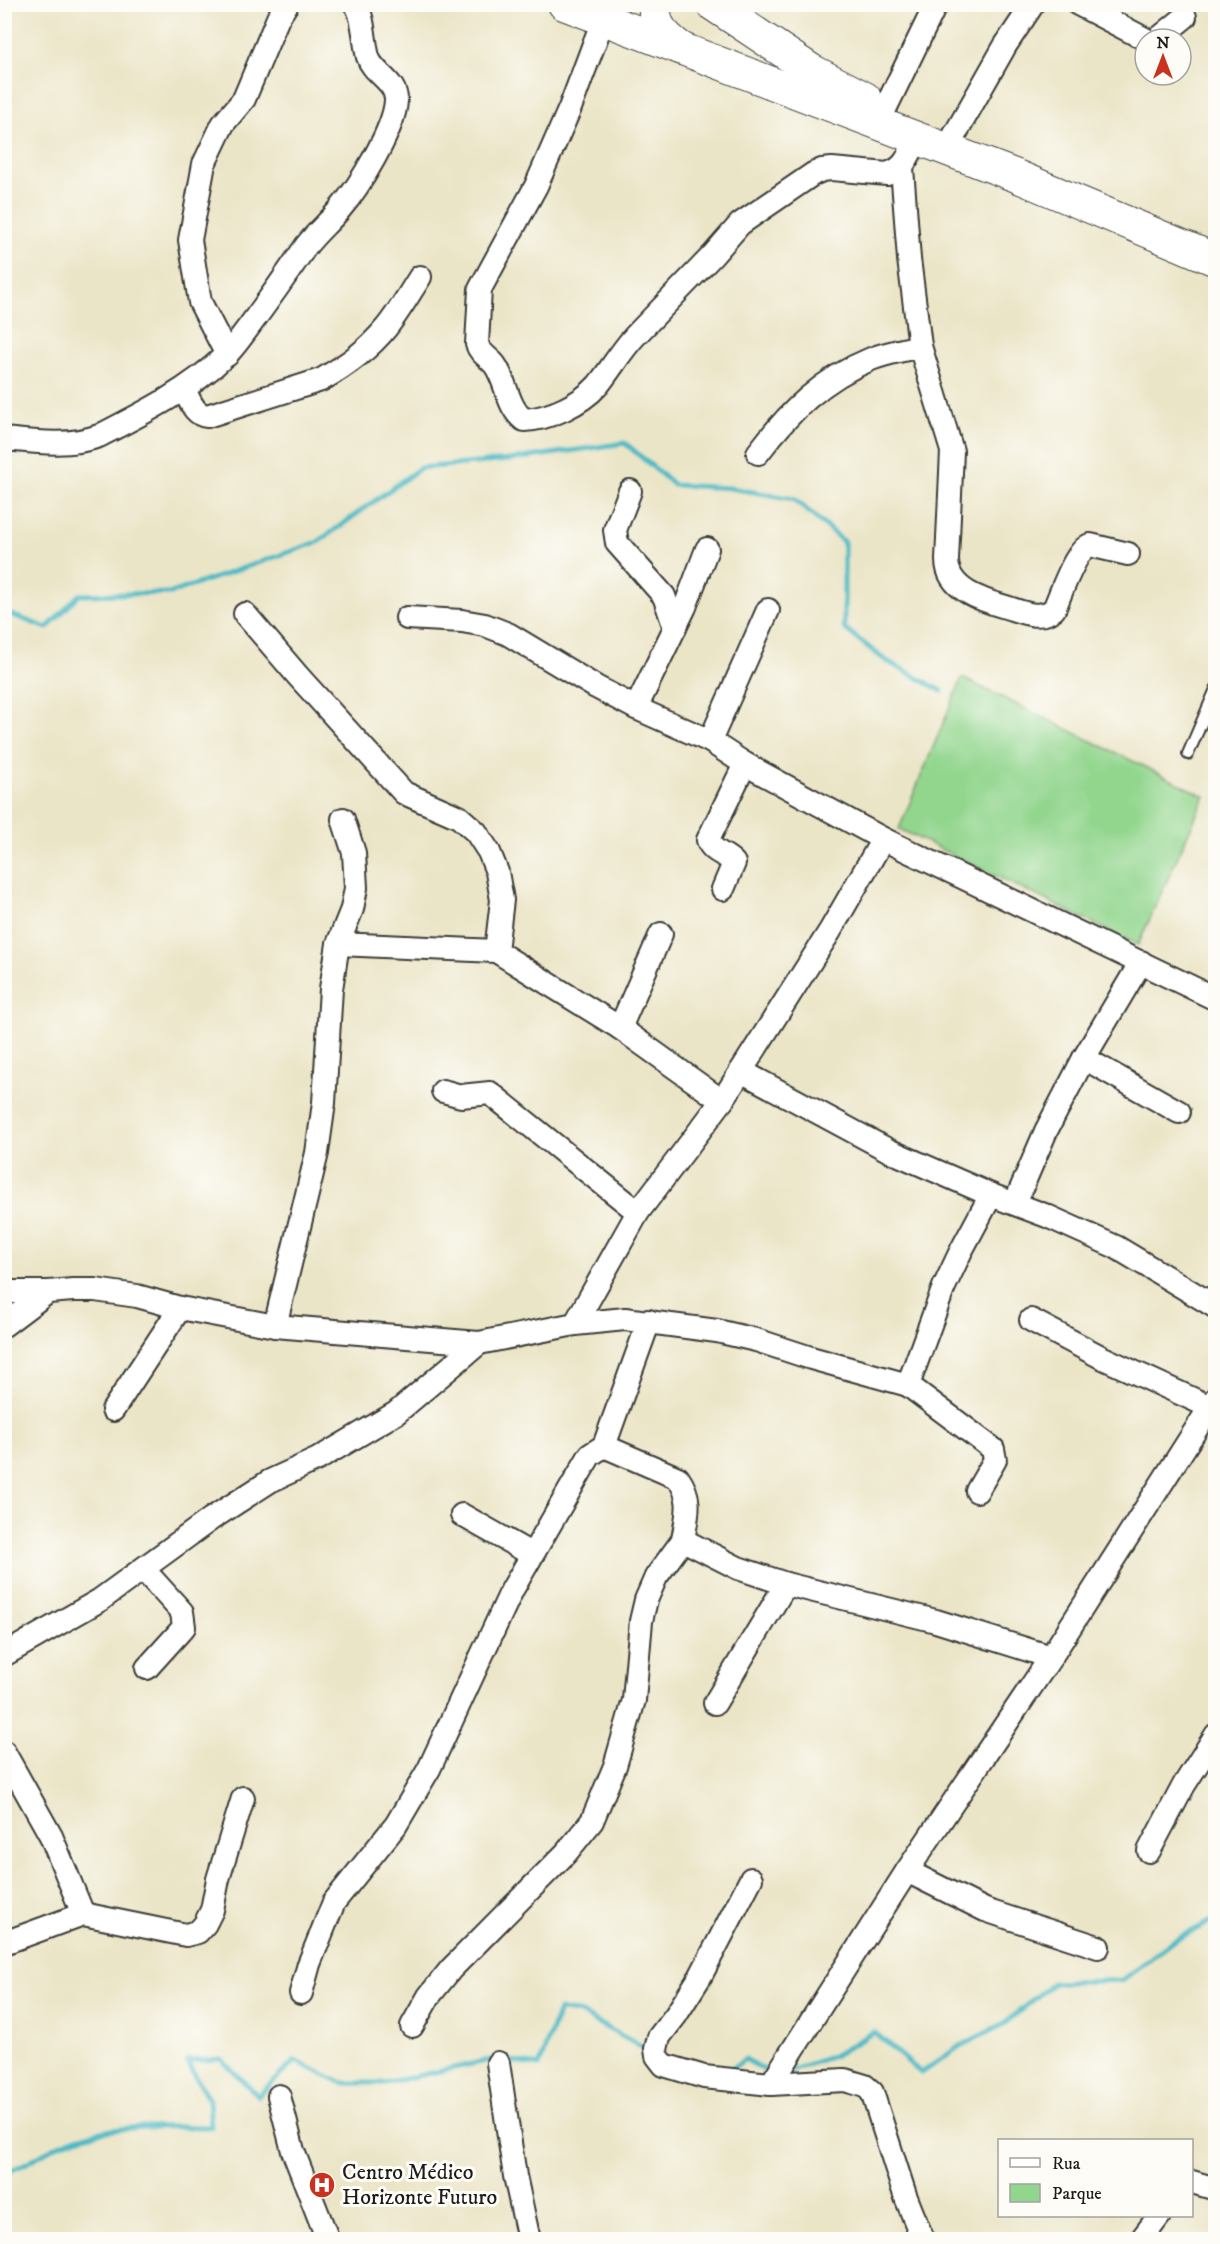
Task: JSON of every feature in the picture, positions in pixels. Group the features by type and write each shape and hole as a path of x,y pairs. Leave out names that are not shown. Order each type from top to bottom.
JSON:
{"street":[{"path":"227,355 200,302 190,240 204,164 223,124 244,99 278,18 287,4"},
{"path":"4,439 42,442 86,441 142,414 184,390 227,355 314,236 341,208 370,166 390,121 396,104 396,93 370,64 363,37 361,16 355,4"},
{"path":"564,4 611,12 682,49 1014,175 1215,260"},
{"path":"657,4 654,15 658,25 682,49"},
{"path":"712,4 819,75 886,107 1215,242"},
{"path":"886,107 936,4"},
{"path":"954,136 1005,46 1033,4"},
{"path":"1078,4 1133,33"},
{"path":"611,12 536,186 480,289 477,344 494,363 514,409 524,420 532,420 572,405 598,385 628,343 747,218 822,170 887,174 902,168"},
{"path":"1173,27 1185,17"},
{"path":"917,139 902,168 909,259 920,346 952,451 947,566 957,583 986,602 1028,614 1048,614 1054,609 1079,554 1086,546 1128,554"},
{"path":"184,390 196,411 207,416 321,380 360,353 385,330 420,277"},
{"path":"758,453 775,431 811,394 836,377 869,360 920,346"},
{"path":"630,491 615,530 617,543 664,596 675,628"},
{"path":"636,708 675,628 707,549"},
{"path":"710,741 768,610"},
{"path":"245,614 404,793 459,817 476,832 489,852 497,872 502,900 496,951"},
{"path":"407,618 462,621 485,625 508,634 596,687 636,708 710,741 745,764 883,839 1215,999"},
{"path":"723,890 734,863 712,849 708,840 745,764"},
{"path":"275,1326 317,1153 324,1103 330,989 338,944 352,909 356,888 354,853 343,819"},
{"path":"575,1324 638,1212 722,1101 830,931 883,839"},
{"path":"620,1028 661,934"},
{"path":"338,944 496,951 620,1028 722,1101"},
{"path":"1015,1203 1046,1131 1084,1058 1141,962"},
{"path":"1084,1058 1179,1112"},
{"path":"741,1071 888,1150 1116,1247 1215,1307"},
{"path":"443,1091 461,1096 490,1093 638,1212"},
{"path":"908,1385 944,1287 960,1251 991,1195"},
{"path":"4,1292 109,1291 138,1296 180,1308 275,1326 479,1343 575,1324 625,1319 717,1331 756,1340 908,1385 993,1449 994,1460 977,1491"},
{"path":"4,1325 48,1292"},
{"path":"113,1410 180,1308"},
{"path":"771,2084 907,1871 1051,1657 1213,1402 1101,1357 1031,1320"},
{"path":"301,1993 322,1928 334,1902 396,1825 429,1769 490,1636 531,1554 590,1455 604,1446 649,1321"},
{"path":"4,1655 100,1600 211,1519 270,1481 318,1459 396,1413 479,1343"},
{"path":"412,2026 429,1996 451,1969 566,1853 592,1821 615,1766 634,1700 645,1600 656,1576 683,1540 689,1500 678,1478 604,1446"},
{"path":"462,1515 531,1554"},
{"path":"683,1540 738,1568 786,1584 936,1621 1051,1657"},
{"path":"144,1570 182,1612 184,1627 147,1668"},
{"path":"715,1703 786,1584"},
{"path":"1149,1851 1184,1785 1215,1735"},
{"path":"4,1752 51,1836 83,1914"},
{"path":"4,1943 83,1914 186,1935 198,1932 212,1910 218,1879 243,1798"},
{"path":"907,1871 985,1910 1098,1947"},
{"path":"751,1879 700,1977 659,2037 657,2056 664,2065 704,2077 771,2084 846,2080 865,2086 872,2092 904,2195 923,2240"},
{"path":"498,2063 515,2176 529,2240"},
{"path":"279,2096 294,2151 328,2240"},
{"path":"1193,2183 1215,2189"},
{"path":"1142,2240 1158,2217"}],"lane":[{"path":"1188,754 1215,689"}],"green space":[{"path":"962,678 1205,796 1138,945 899,829"}],"waterway":[{"path":"4,612 47,628 79,595 171,593 318,542 420,468 509,460 625,443 674,485 730,488 794,499 844,542 844,628 885,660 942,691"},
{"path":"789,2071 833,2056 874,2032 921,2073 960,2046 1004,2024 1053,1983 1122,1980 1173,1941 1216,1919"},
{"path":"504,2060 539,2066 559,2010 578,2012 651,2052"},
{"path":"4,2173 58,2145 84,2136 138,2127 211,2127 209,2100 187,2061 221,2059 258,2096 295,2061 343,2083 385,2083 495,2059"},
{"path":"727,2072 745,2059 772,2074"}],"place":[{"name":"Centro Médico Horizonte Futuro","path":"322,2185"}]}
